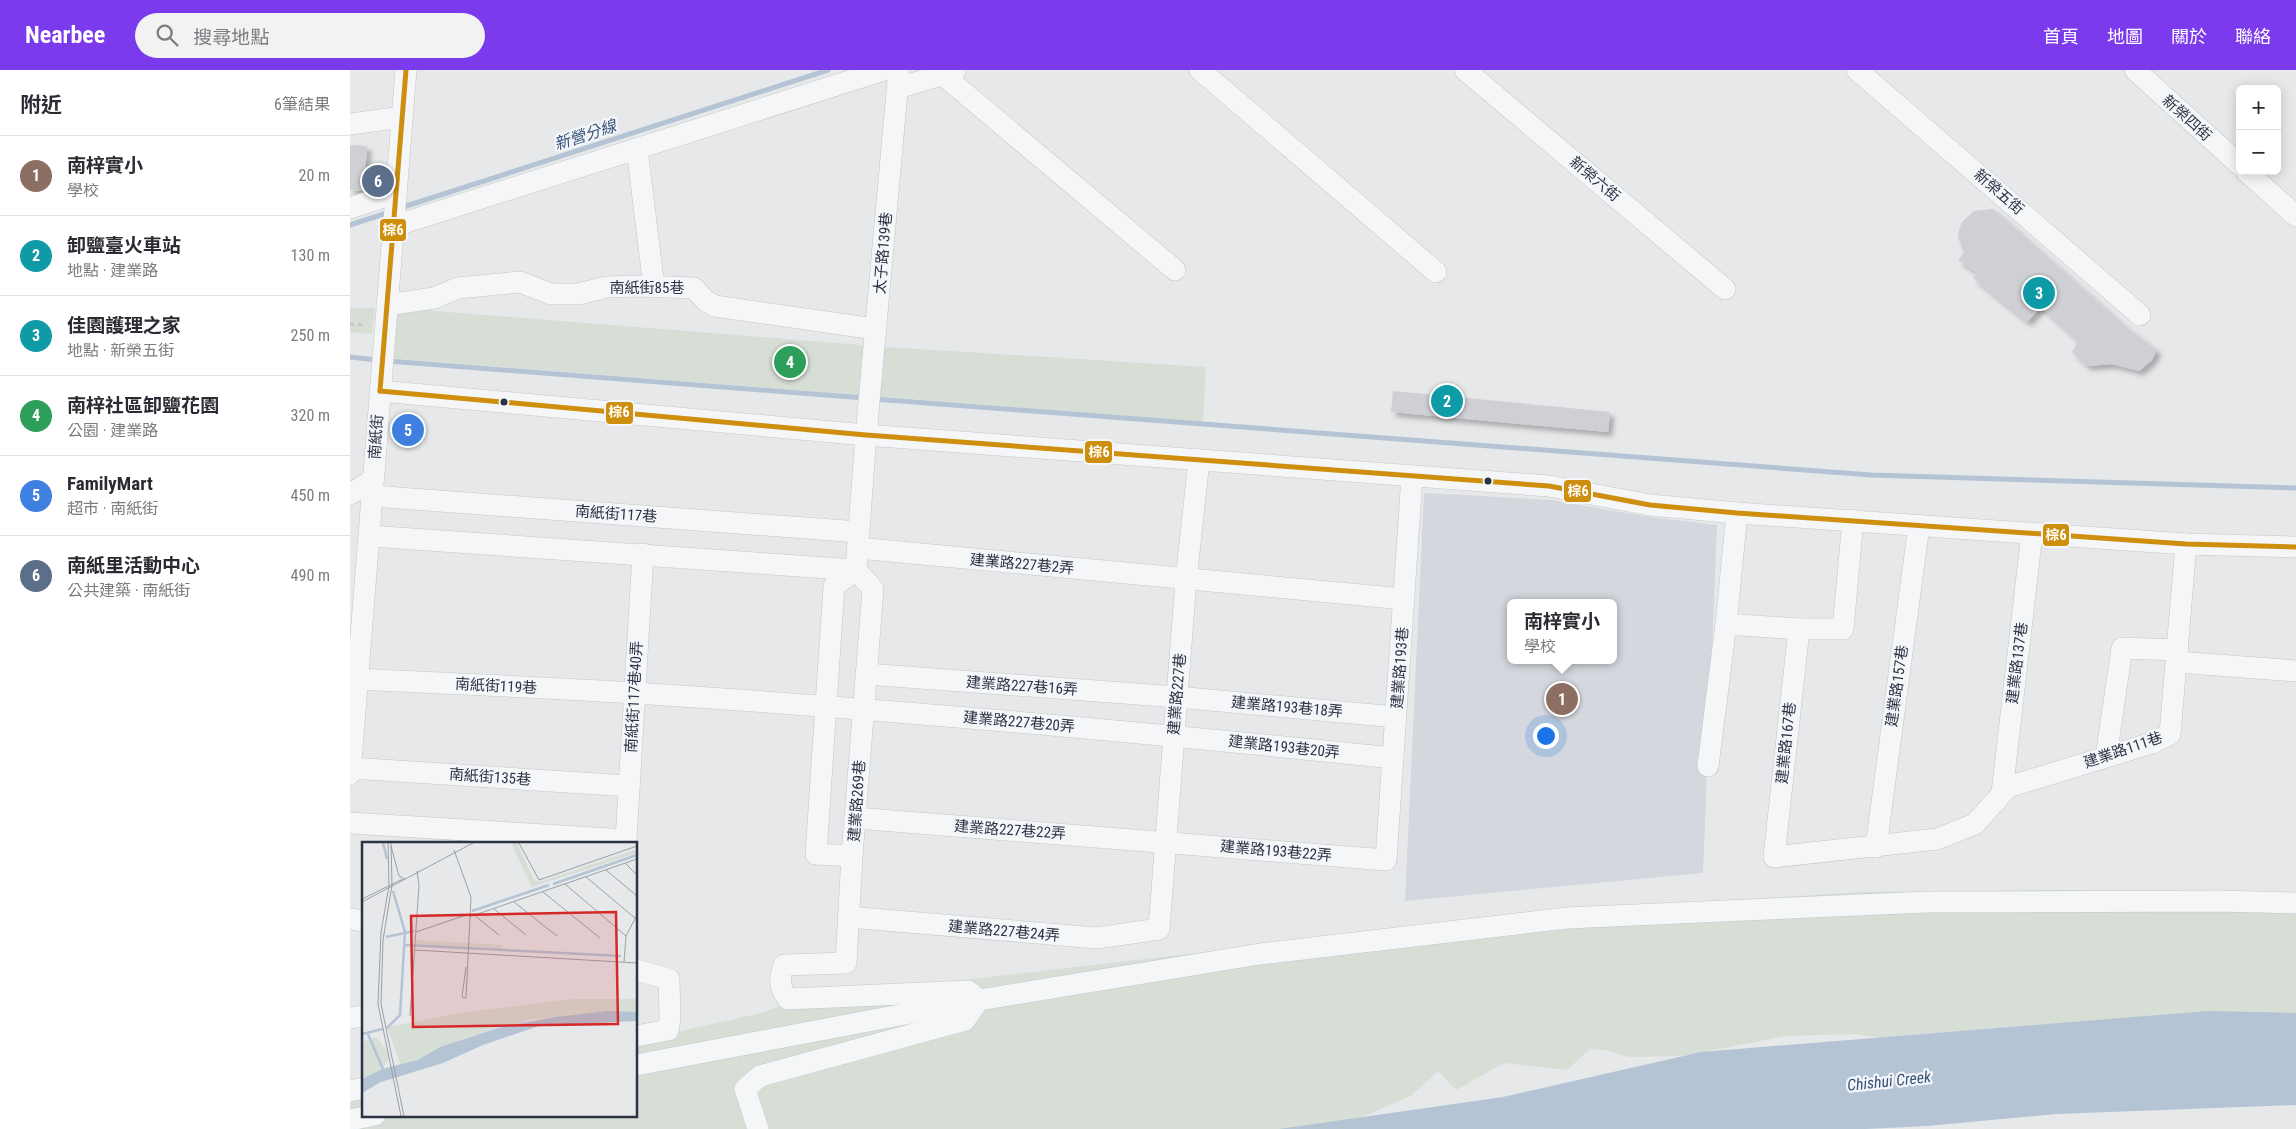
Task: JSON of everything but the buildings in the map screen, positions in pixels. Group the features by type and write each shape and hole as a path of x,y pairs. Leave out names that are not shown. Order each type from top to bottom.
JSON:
{"street":[{"name":"南紙街","path":"350,774 406,70"},
{"path":"394,226 884,70"},
{"path":"1200,70 1436,272"},
{"name":"新榮六街","path":"1465,70 1725,289"},
{"name":"新榮五街","path":"1857,70 2140,315"},
{"name":"新榮四街","path":"2135,70 2236,161"},
{"path":"899,79 951,72 1175,270"},
{"name":"太子路139巷","path":"866,435 899,79"},
{"path":"350,124 402,117"},
{"path":"637,149 654,287"},
{"path":"2250,175 2296,216"},
{"path":"350,208 396,193"},
{"name":"南紙街85巷","path":"386,305 434,298 458,288 520,282 551,294 579,294 606,287 694,288 706,302 715,306 875,329"},
{"path":"380,391 866,435 1549,486 1650,505 1737,513 2186,544 2296,547"},
{"path":"370,536 856,570 866,435"},
{"name":"建業路227巷","path":"1158,929 1186,580 1198,460"},
{"name":"建業路193巷","path":"1386,860 1412,476"},
{"path":"350,494 373,488"},
{"name":"南紙街117巷","path":"373,488 858,540"},
{"path":"1708,766 1726,624 1737,513"},
{"path":"1726,624 1798,629 1843,629 1852,520"},
{"name":"建業路157巷","path":"1876,847 1918,525"},
{"name":"建業路137巷","path":"2002,793 2032,533"},
{"name":"建業路227巷2弄","path":"858,540 1186,580 1404,599"},
{"name":"建業路111巷","path":"1774,857 1937,839 1975,824 2008,787 2152,743 2170,734 2186,544"},
{"name":"南紙街117巷40弄","path":"350,823 626,840 643,554"},
{"name":"建業路269巷","path":"856,570 873,589 866,674 852,856 816,854 834,586 856,570"},
{"name":"建業路167巷","path":"1774,857 1798,629"},
{"path":"2106,757 2122,648 2296,670"},
{"name":"建業路227巷16弄","path":"866,674 1177,697"},
{"name":"南紙街119巷","path":"358,679 634,693 826,707"},
{"name":"建業路193巷18弄","path":"1177,697 1396,717"},
{"name":"建業路227巷20弄","path":"826,707 1174,735"},
{"name":"建業路193巷20弄","path":"1174,735 1393,758"},
{"name":"南紙街135巷","path":"351,768 629,786"},
{"name":"建業路227巷22弄","path":"855,818 1165,842"},
{"name":"建業路193巷22弄","path":"1165,842 1386,860"},
{"path":"852,856 846,963 784,966 780,989 788,999 968,991 979,1000"},
{"path":"638,1065 979,1000 1260,954 1567,918 1926,902 2219,901 2296,903"},
{"name":"建業路227巷24弄","path":"848,916 1097,938 1158,929"},
{"path":"638,971 669,979 670,1019 668,1030 638,1036"},
{"path":"758,1129 745,1089 760,1076 965,1020 979,1000"},
{"path":"350,1120 370,1116"}],"shaded area":[{"path":"390,305 435,311 887,347 1206,367 1203,422 389,358"},
{"path":"350,308 375,308 372,334 350,332"},
{"path":"1424,493 1551,500 1649,517 1717,525 1703,873 1405,901"},
{"path":"2061,890 2296,895 2296,1018 2108,1027 2022,1026 1879,1038 1856,1034 1785,1036 1682,1056 1629,1057 1606,1050 1590,1049 1567,1070 1504,1063 1456,1090 1438,1071 1411,1096 1334,1129 350,1129 350,1087 362,1085 362,1116 638,1116 638,1041 757,1014 793,1002 982,978 1567,910 1862,892"}],"water":[{"name":"Chishui Creek","path":"2208,1011 2296,1013 2296,1105 2057,1114 1927,1126 1866,1129 1279,1129 1503,1097 1701,1052"}],"waterway":[{"name":"新營分線","path":"400,208 828,70"},
{"name":"新營分線","path":"350,225 390,212"},
{"path":"350,357 377,360"},
{"path":"388,361 865,398"},
{"path":"874,399 1871,475 2296,488"}],"transit line":[{"name":"棕6","path":"380,391 406,70"},
{"name":"棕6","path":"380,391 866,435 1549,486 1650,505 1737,513 2186,544 2296,547"}],"place":[{"name":"南紙里活動中心","path":"378,181"},
{"name":"佳園護理之家","path":"2039,293"},
{"name":"南梓社區卸鹽花園","path":"790,362"},
{"name":"卸鹽臺火車站","path":"1447,401"},
{"name":"FamilyMart","path":"408,430"},
{"name":"南梓實小","path":"1562,699"}]}
